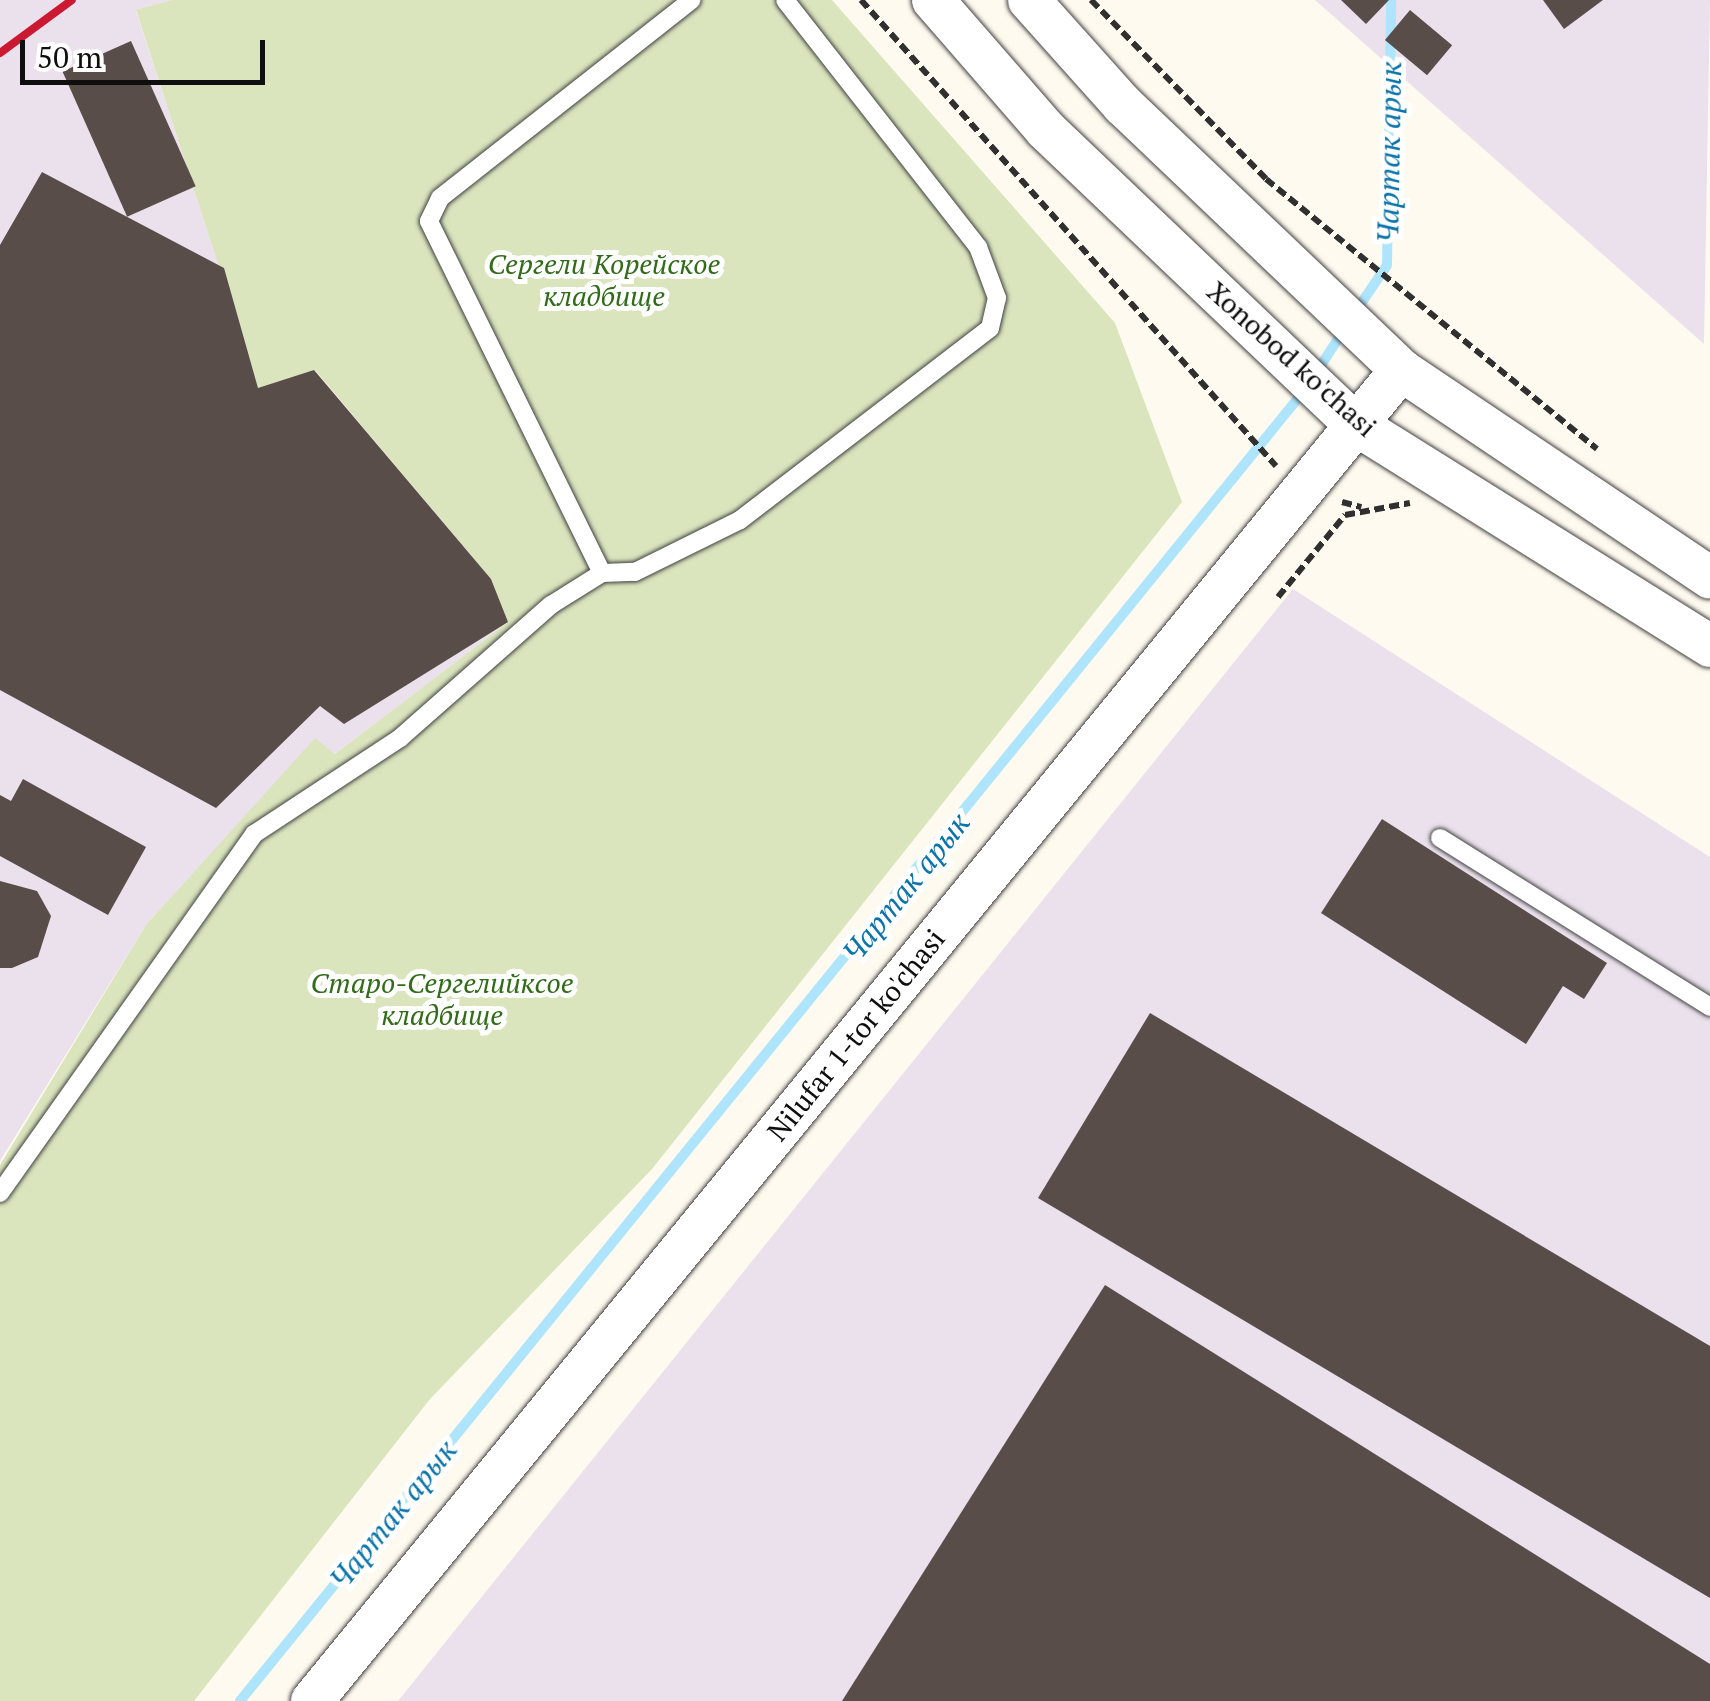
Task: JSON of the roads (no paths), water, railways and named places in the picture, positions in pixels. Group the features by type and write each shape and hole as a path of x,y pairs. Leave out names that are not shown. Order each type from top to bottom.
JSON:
{"street":[{"name":"Xonobod ko'chasi","path":"933,0 1046,130 1355,424 1710,646"},
{"path":"1028,0 1123,104 1401,370 1710,578"},
{"name":"Nilufar 1-tor ko'chasi","path":"312,1701 1401,370"}],"lane":[{"path":"602,573 429,221 440,198 692,0"},
{"path":"0,1193 254,834 400,738 551,605 602,573 635,572 740,520 885,414 998,312 978,247 785,0"},
{"path":"1440,838 1710,1007"}],"waterway":[{"name":"Чартак арык","path":"1354,314 1387,265 1391,0"},
{"name":"Чартак арык","path":"1316,373 1345,328"},
{"name":"Чартак арык","path":"240,1701 1304,391"}],"railway":[{"path":"0,53 72,0"}],"park label":[{"name":"Сергели Корейское кладбище","path":"604,280"},
{"name":"Старо-Сергелийксое кладбище","path":"442,999"}]}
